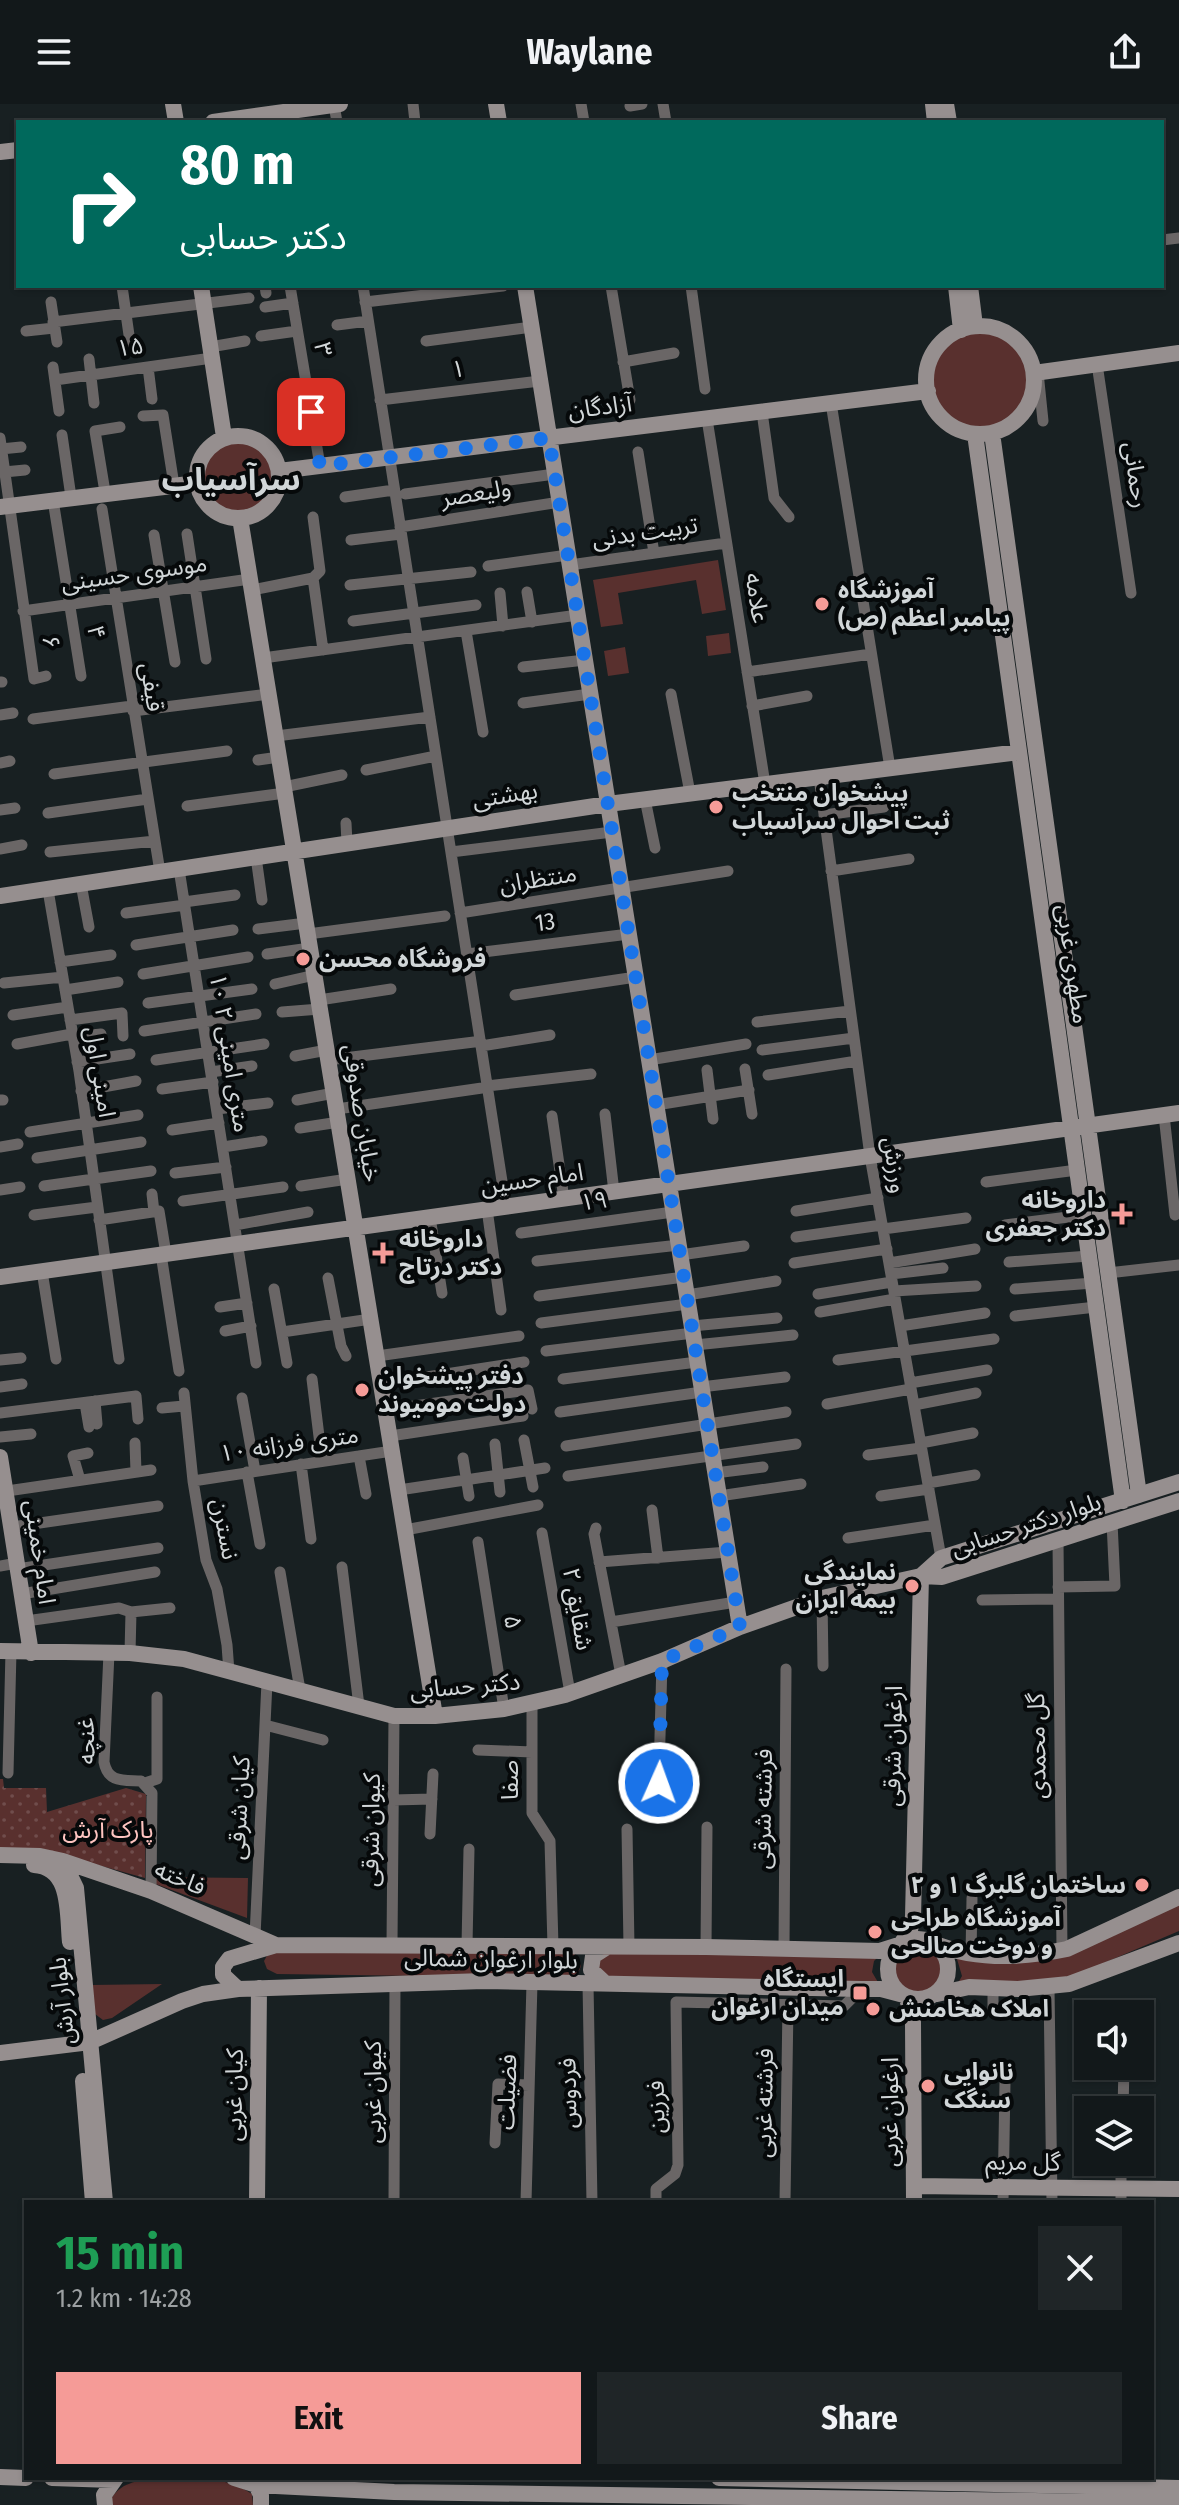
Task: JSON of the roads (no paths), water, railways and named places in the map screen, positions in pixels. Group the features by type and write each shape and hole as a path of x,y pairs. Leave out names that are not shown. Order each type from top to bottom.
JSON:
{"street":[{"path":"245,120 288,117 314,106 337,104"},
{"path":"122,288 130,342"},
{"path":"201,288 224,437"},
{"name":"۳","path":"290,288 320,466"},
{"path":"363,288 389,457 400,492 401,531 408,581 467,954 477,1044 506,1207"},
{"path":"365,302 486,288"},
{"path":"525,288 740,1627"},
{"path":"611,288 630,400"},
{"path":"691,288 705,389"},
{"path":"964,292 968,328"},
{"path":"26,331 126,313 249,298"},
{"path":"51,302 57,342"},
{"path":"265,307 293,303"},
{"path":"337,325 368,321"},
{"path":"426,341 532,327"},
{"path":"1036,372 1029,404 1020,418 1007,428 983,434 958,430 944,420 934,407 928,391 930,361 937,348 948,337 968,328 992,327 1020,343 1029,357 1036,372 1043,421"},
{"path":"261,336 297,331"},
{"path":"211,352 245,341"},
{"name":"۱۵","path":"55,380 148,367 211,352"},
{"path":"623,362 674,353"},
{"path":"1036,372 1179,353"},
{"path":"89,359 94,403"},
{"name":"رحمانی","path":"1097,364 1131,593"},
{"path":"53,367 59,411"},
{"path":"148,367 152,399"},
{"name":"۱","path":"380,400 540,381"},
{"name":"آزادگان","path":"279,471 928,391"},
{"path":"831,403 890,768"},
{"path":"762,412 774,498 789,517"},
{"path":"143,416 163,415 174,485"},
{"name":"علامه","path":"707,419 765,784"},
{"name":"قیفی","path":"120,427 95,431 115,598 160,872"},
{"name":"مطهری غربی","path":"983,434 978,459 1019,752 1080,1126 1108,1273 1131,1498"},
{"name":"مطهری غربی","path":"983,434 996,464 1080,1126 1077,1170 1096,1307 1126,1462"},
{"path":"62,435 71,497"},
{"path":"248,436 269,449 279,471 279,482 270,503 262,511 240,518 228,517 207,505 197,483 196,471 205,450 224,437 248,436"},
{"path":"2,456 21,447"},
{"path":"978,459 985,451 990,452 996,464"},
{"path":"638,452 654,553"},
{"path":"2,456 25,470"},
{"name":"۶","path":"2,456 4,506 34,679 46,676"},
{"path":"345,497 555,474"},
{"path":"4,506 71,497 104,501 174,485 197,483"},
{"name":"۴","path":"53,500 81,676"},
{"name":"ولیعصر","path":"351,540 560,502"},
{"path":"313,517 320,571 313,578 323,650"},
{"name":"خیابان صدوقی","path":"240,518 435,1716"},
{"path":"187,534 206,659"},
{"path":"154,535 175,662"},
{"name":"تربیت بدنی","path":"488,566 654,553 726,543"},
{"path":"350,585 471,572"},
{"name":"موسوی حسینی","path":"23,611 196,587 313,578"},
{"path":"527,592 532,622"},
{"path":"500,593 503,626"},
{"path":"353,621 476,605"},
{"path":"263,658 578,615"},
{"path":"466,631 483,732"},
{"path":"747,672 871,654"},
{"path":"523,667 585,660"},
{"path":"33,719 269,694"},
{"path":"523,703 590,694"},
{"path":"671,694 690,793"},
{"path":"752,706 807,696"},
{"path":"276,736 430,717"},
{"path":"54,774 227,751"},
{"name":"بهشتی","path":"0,896 608,804 1019,752"},
{"path":"366,770 436,756"},
{"path":"258,760 279,757"},
{"path":"187,806 284,790 342,775"},
{"name":"ورزش","path":"819,777 870,1156 941,1558"},
{"path":"48,813 148,799"},
{"path":"645,799 655,848"},
{"path":"824,815 884,807"},
{"path":"0,810 15,808"},
{"path":"346,823 347,843"},
{"path":"451,852 612,832"},
{"path":"50,852 155,841"},
{"path":"0,849 22,845"},
{"path":"256,857 262,900"},
{"path":"831,871 909,859"},
{"name":"۱۰ متری امینی ۲","path":"179,869 256,1363"},
{"name":"منتظران","path":"460,913 728,871"},
{"path":"81,884 89,927"},
{"name":"امینی اول","path":"48,890 77,1062 119,1359"},
{"path":"126,913 235,895"},
{"path":"258,929 308,935 445,916"},
{"path":"136,945 233,930"},
{"name":"13","path":"467,954 629,934"},
{"path":"267,954 308,935"},
{"path":"60,962 111,955"},
{"path":"143,974 248,957"},
{"path":"275,984 315,975"},
{"path":"4,983 63,977"},
{"path":"515,995 636,977"},
{"path":"65,990 118,982"},
{"path":"148,1003 252,989"},
{"path":"282,1012 391,989"},
{"path":"757,1022 850,1011"},
{"path":"13,1015 122,1013 123,1036"},
{"path":"144,1031 256,1014"},
{"path":"17,1044 101,1034"},
{"path":"295,1056 402,1052 550,1035"},
{"path":"762,1050 854,1038"},
{"path":"156,1060 264,1044"},
{"path":"649,1060 746,1044"},
{"path":"77,1062 130,1054"},
{"path":"768,1075 857,1061"},
{"path":"162,1089 252,1066"},
{"path":"745,1069 752,1114"},
{"path":"707,1070 713,1119"},
{"path":"297,1100 336,1108 591,1074"},
{"path":"81,1091 136,1081"},
{"path":"656,1105 749,1090"},
{"path":"217,1109 268,1103"},
{"path":"300,1128 336,1108"},
{"path":"605,1114 614,1192"},
{"path":"1172,1114 1175,1215"},
{"name":"امام حسین","path":"0,1277 1172,1114"},
{"path":"30,1132 138,1115"},
{"path":"552,1116 564,1199"},
{"path":"172,1130 219,1123"},
{"path":"223,1147 262,1141"},
{"path":"37,1158 141,1142"},
{"path":"0,1147 18,1144"},
{"path":"175,1173 226,1167"},
{"path":"986,1182 1077,1170"},
{"path":"44,1186 151,1171"},
{"path":"301,1186 348,1179"},
{"path":"0,1190 20,1187"},
{"path":"183,1201 283,1187"},
{"path":"152,1194 154,1212"},
{"path":"796,1211 878,1198"},
{"path":"34,1215 97,1207"},
{"path":"487,1209 501,1310"},
{"path":"99,1220 159,1211 163,1221 164,1254 179,1371"},
{"path":"235,1225 308,1212"},
{"name":"۱۹","path":"521,1233 673,1212"},
{"path":"1005,1225 1084,1215"},
{"path":"430,1217 442,1293"},
{"path":"796,1237 966,1218"},
{"path":"537,1261 744,1246"},
{"path":"794,1263 887,1249"},
{"path":"820,1312 975,1249"},
{"path":"1009,1262 1089,1256"},
{"path":"1108,1273 1179,1265"},
{"path":"818,1294 892,1282 943,1268"},
{"path":"42,1271 56,1359"},
{"path":"539,1296 684,1277"},
{"path":"328,1278 341,1346 346,1356"},
{"path":"541,1323 776,1281"},
{"path":"892,1282 976,1286"},
{"path":"1015,1289 1093,1283"},
{"path":"274,1289 287,1363"},
{"path":"220,1307 247,1303"},
{"path":"1015,1316 1096,1307"},
{"path":"900,1326 985,1313"},
{"path":"546,1351 693,1335 777,1318"},
{"path":"282,1332 371,1319"},
{"path":"225,1331 251,1326"},
{"path":"693,1335 793,1335"},
{"path":"377,1356 519,1336"},
{"path":"838,1360 994,1339"},
{"path":"0,1360 21,1358"},
{"path":"381,1384 524,1362"},
{"path":"563,1379 697,1362"},
{"path":"827,1404 987,1370"},
{"path":"560,1412 785,1377"},
{"path":"312,1379 322,1461"},
{"path":"0,1387 22,1384"},
{"name":"۱۰ متری فرزانه","path":"193,1481 359,1456 391,1444 528,1412 528,1390 386,1410"},
{"path":"914,1405 976,1393"},
{"path":"0,1413 136,1396 138,1419"},
{"path":"242,1398 260,1544"},
{"name":"نسترن","path":"162,1408 184,1400 206,1560 217,1589 229,1672"},
{"path":"90,1402 93,1425"},
{"path":"566,1446 786,1412"},
{"path":"868,1455 973,1433"},
{"path":"0,1437 31,1434"},
{"path":"524,1440 533,1487"},
{"path":"135,1443 136,1472"},
{"path":"495,1444 500,1492"},
{"path":"568,1476 796,1444"},
{"path":"80,1480 73,1456 88,1453"},
{"path":"359,1456 366,1494"},
{"name":"امام خمینی","path":"0,1457 12,1527 11,1566 31,1653"},
{"path":"463,1458 469,1496"},
{"path":"301,1464 311,1539"},
{"path":"715,1473 763,1467"},
{"path":"399,1490 545,1468"},
{"path":"7,1491 151,1470"},
{"path":"881,1496 975,1475"},
{"name":"بلوار دکتر حسابی","path":"921,1576 941,1558 1179,1482"},
{"path":"719,1496 801,1484"},
{"name":"بلوار دکتر حسابی","path":"921,1576 942,1577 1179,1501"},
{"path":"405,1530 538,1505"},
{"path":"12,1527 158,1506"},
{"path":"652,1510 658,1558"},
{"path":"982,1600 1115,1586 1112,1522"},
{"path":"848,1538 935,1525"},
{"path":"596,1528 594,1534 621,1675"},
{"name":"شقایق ۲","path":"542,1533 570,1693"},
{"name":"گل محمدی","path":"1058,1541 1062,1950"},
{"name":"۵","path":"478,1542 504,1709"},
{"path":"11,1566 158,1548"},
{"path":"599,1562 728,1552"},
{"path":"342,1567 359,1706"},
{"path":"20,1598 155,1572"},
{"path":"280,1572 300,1690"},
{"name":"دکتر حسابی","path":"5,1651 130,1653 184,1659 394,1716 435,1716 532,1704 662,1661 740,1627 822,1598 921,1576"},
{"name":"ارغوان شرقی","path":"913,1917 921,1576"},
{"path":"822,1598 823,1666"},
{"path":"611,1622 736,1602"},
{"path":"26,1621 119,1608 131,1612 170,1608"},
{"path":"130,1653 131,1612"},
{"path":"5,1651 8,1773"},
{"name":"غنچه","path":"109,1653 105,1770 114,1779 145,1783"},
{"path":"658,1813 662,1661"},
{"name":"فرشته شرقی","path":"784,1948 786,1669"},
{"name":"کیان شرقی","path":"255,1936 267,1682"},
{"path":"151,1891 152,1793 145,1783 157,1779 157,1697"},
{"name":"صفا","path":"532,1704 532,1813 550,1841 553,1946"},
{"name":"کیوان شرقی","path":"392,1944 394,1716"},
{"path":"265,1725 323,1740"},
{"path":"478,1750 532,1752"},
{"path":"430,1834 433,1774"},
{"path":"393,1800 432,1799"},
{"path":"706,1947 707,1827"},
{"path":"627,1829 629,1947"},
{"path":"467,1945 469,1849"},
{"path":"0,1855 40,1856 63,1861"},
{"name":"فاخته","path":"63,1861 151,1891 276,1945"},
{"name":"بلوار آرش","path":"63,1861 78,1895 93,2200"},
{"name":"بلوار آرش","path":"0,1864 44,1865 54,1871 65,1890 105,2200"},
{"path":"78,1895 86,1884 110,1877"},
{"path":"900,1944 909,1940 931,1942 971,1955 1036,1954 1062,1950 1179,1897"},
{"path":"971,1955 972,1898"},
{"path":"913,1917 917,1930 947,1959 949,1969 943,1987 932,1996 913,2022"},
{"path":"913,1917 910,1930 892,1952 887,1970 889,1980 904,1996 932,1996 969,1987 1049,1988 1069,1984 1179,1943"},
{"name":"بلوار ارغوان شمالی","path":"276,1945 880,1951 900,1944"},
{"path":"238,1989 223,1975 223,1967 229,1959 276,1945"},
{"path":"577,1947 585,1961 581,1984"},
{"path":"606,1984 594,1975 591,1962 598,1951 607,1947"},
{"name":"بلوار ارغوان شمالی","path":"0,2053 85,2042 182,2001 203,1994 238,1989 395,1982 532,1983 881,1989 904,1996"},
{"name":"کیوان غربی","path":"394,2200 395,1982"},
{"name":"فضیلت","path":"526,2200 532,1983"},
{"name":"فردوس","path":"581,1984 592,2200"},
{"name":"کیان غربی","path":"257,2200 259,1988"},
{"path":"1049,1988 1052,2195"},
{"path":"788,2005 844,2006 861,1989"},
{"path":"993,1989 993,2011"},
{"name":"ارغوان غربی","path":"904,1996 913,2022 914,2194"},
{"name":"فرزین","path":"656,2200 656,2189 675,2174 678,2165 676,2002 788,2005"},
{"name":"فرشته غربی","path":"785,2200 788,2005"},
{"path":"1003,2194 1005,2082"},
{"path":"495,2143 498,2084 529,2085"},
{"name":"گل مریم","path":"914,2194 1121,2194 1179,2189"},
{"path":"0,2477 24,2478"},
{"path":"105,2505 104,2495 113,2480"},
{"path":"768,2480 914,2486 1127,2503 1179,2503"},
{"path":"261,2505 261,2495 254,2482 1179,2488"}],"place":[{"name":"آموزشگاه پیامبر اعظم (ص)","path":"822,604"},
{"name":"پیشخوان منتخب ثبت احوال سرآسیاب","path":"716,807"},
{"name":"فروشگاه محسن","path":"303,959"},
{"name":"داروخانه دکتر جعفری","path":"1122,1214"},
{"name":"داروخانه دکتر درتاج","path":"383,1253"},
{"name":"دفتر پیشخوان دولت مومیوند","path":"362,1390"},
{"name":"نمایندگی بیمه ایران","path":"912,1586"},
{"name":"ساختمان گلبرگ ۱ و ۲","path":"1142,1885"},
{"name":"آموزشگاه طراحی و دوخت صالحی","path":"875,1932"},
{"name":"ایستگاه میدان ارغوان","path":"860,1993"},
{"name":"املاک هخامنش","path":"873,2009"},
{"name":"نانوایی سنگک","path":"928,2086"}],"district":[{"name":"سرآسیاب","path":"231,479"}],"park label":[{"name":"پارک آرش","path":"108,1830"}]}
